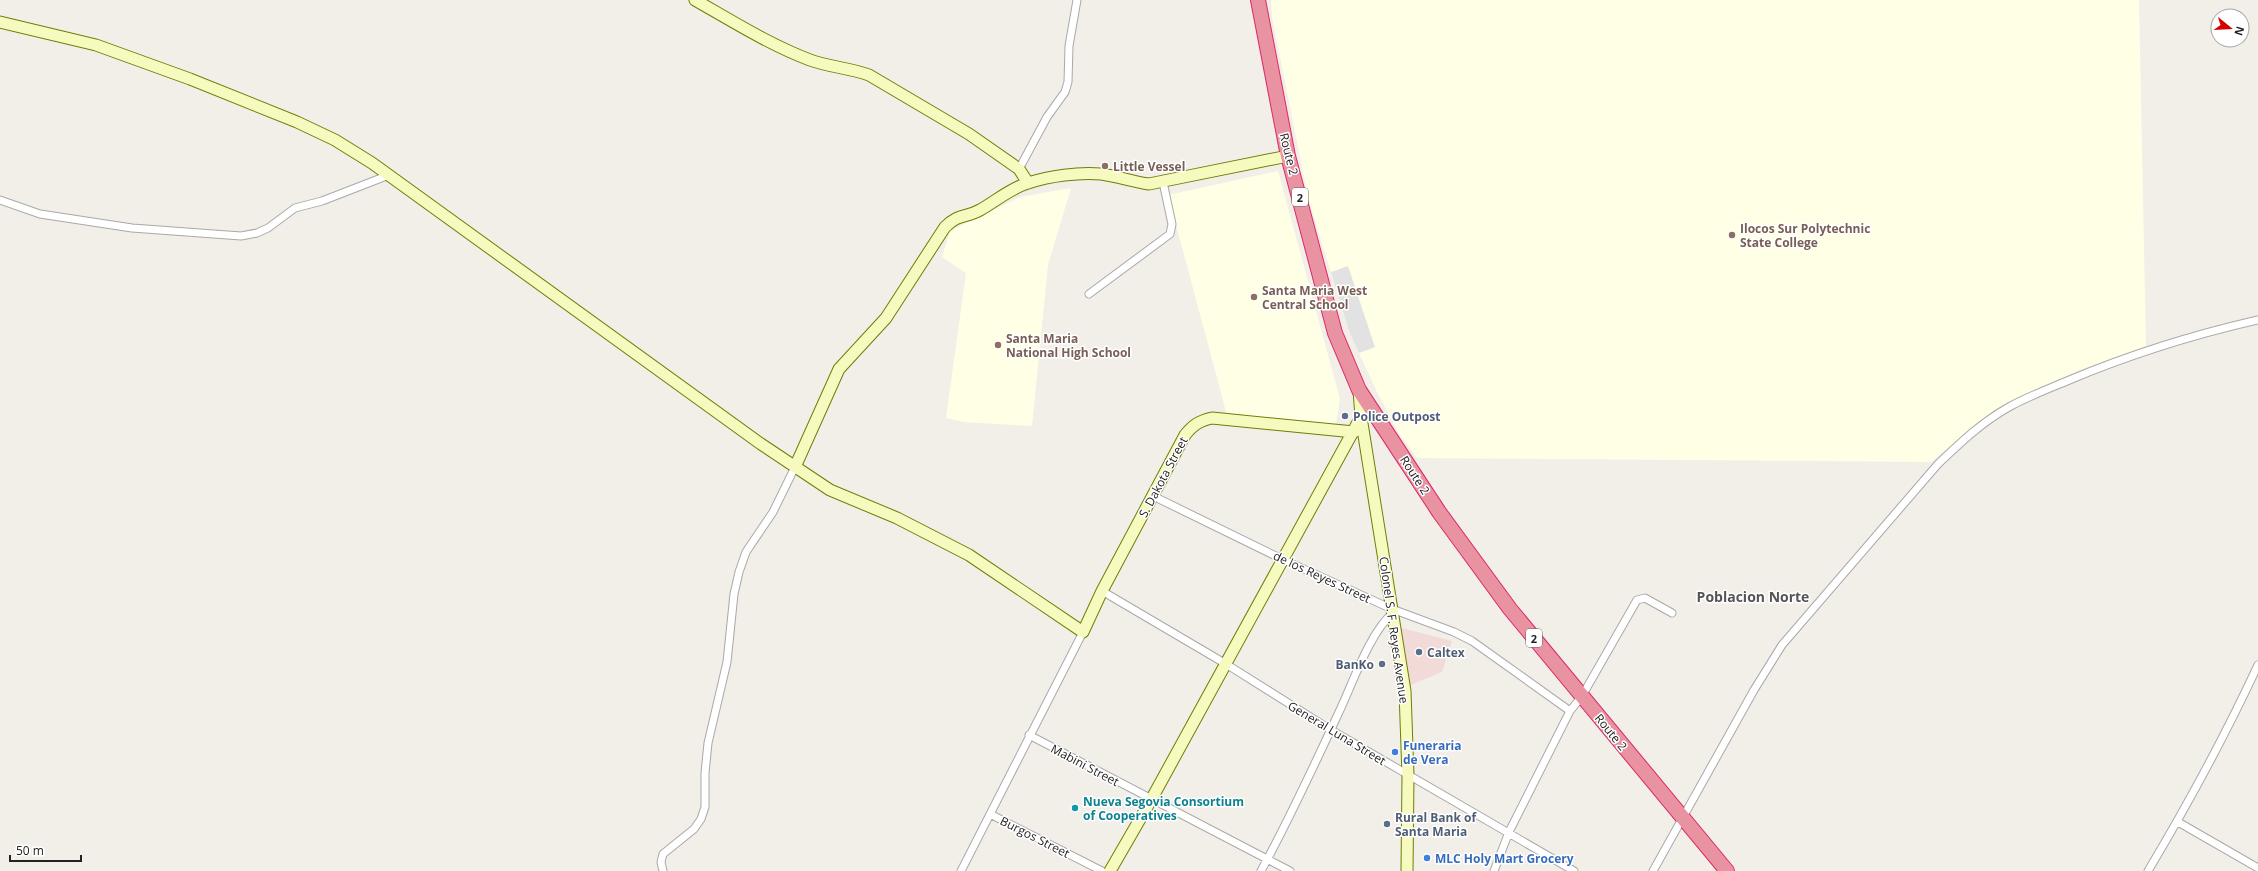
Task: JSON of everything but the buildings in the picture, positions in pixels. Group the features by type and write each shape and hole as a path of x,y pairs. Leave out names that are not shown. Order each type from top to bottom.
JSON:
{"highway":[{"name":"Route 2","path":"1258,0 1288,156 1335,333 1359,390 1439,512 1510,609 1727,871"}],"street":[{"path":"695,0 789,51 830,66 855,70 869,75 969,134 1018,169 1028,183"},
{"path":"1018,169 1066,87 1069,72 1069,46 1077,0"},
{"path":"0,22 96,45 190,79 297,122 335,140 389,175 791,465 830,490 897,518 969,555 1083,632 1029,735 961,871"},
{"path":"663,871 661,862 663,854 694,829 701,819 705,807 705,773 708,743 727,662 734,594 739,572 746,552 774,512 791,465 839,369 886,318 945,227 958,216 978,212 1005,194 1028,183 1079,174 1102,174 1132,182 1149,184 1288,156"},
{"path":"0,200 40,214 124,227 241,236 257,233 268,228 295,208 322,201 389,175"},
{"path":"1089,294 1170,234 1172,224 1163,182"},
{"path":"1653,871 1754,690 1782,646 1938,464 1958,444 1981,425 2009,407 2091,371 2167,344 2258,320"},
{"name":"Colonel S. F. Reyes Avenue","path":"1359,390 1361,417 1405,691 1408,776 1407,871"},
{"path":"1110,871 1284,560 1361,417"},
{"name":"S. Dakota Street","path":"1083,632 1102,591 1185,435 1193,425 1201,420 1212,418 1354,432"},
{"name":"de los Reyes Street","path":"1153,496 1392,611 1454,632 1472,641 1570,711"},
{"name":"General Luna Street","path":"1102,591 1226,664 1408,776 1509,832 1574,871"},
{"path":"1494,871 1509,832 1570,711 1582,696 1637,600 1645,598 1672,613"},
{"path":"1261,871 1331,730 1374,638 1392,611"},
{"path":"2148,871 2178,822 2232,720 2258,665"},
{"name":"Mabini Street","path":"1029,735 1151,800 1290,871"},
{"name":"Burgos Street","path":"990,814 1102,871"},
{"path":"2178,822 2258,868"}],"shaded area":[{"name":"Ilocos Sur Polytechnic State College","path":"1271,0 2139,0 2146,346 2080,370 2000,406 1931,462 1417,458 1398,432 1376,390 1349,331 1308,198 1272,17"},
{"name":"Santa Maria West Central School","path":"1278,171 1340,399 1335,430 1228,419 1168,195"},
{"name":"Santa Maria National High School","path":"1071,188 1048,265 1032,426 963,422 946,418 966,273 942,257 950,231 1020,197"},
{"path":"1348,266 1375,347 1359,353 1349,331 1331,272"},
{"path":"1398,627 1452,641 1442,672 1408,686"}],"place":[{"name":"Little Vessel","path":"1105,166"},
{"name":"Ilocos Sur Polytechnic State College","path":"1732,235"},
{"name":"Santa Maria West Central School","path":"1254,297"},
{"name":"Santa Maria National High School","path":"998,345"},
{"name":"Police Outpost","path":"1345,416"},
{"name":"Caltex","path":"1419,652"},
{"name":"BanKo","path":"1382,664"},
{"name":"Funeraria de Vera","path":"1395,752"},
{"name":"Nueva Segovia Consortium of Cooperatives","path":"1075,808"},
{"name":"Rural Bank of Santa Maria","path":"1387,824"},
{"name":"MLC Holy Mart Grocery","path":"1427,858"}],"district":[{"name":"Poblacion Norte","path":"1753,596"}]}
